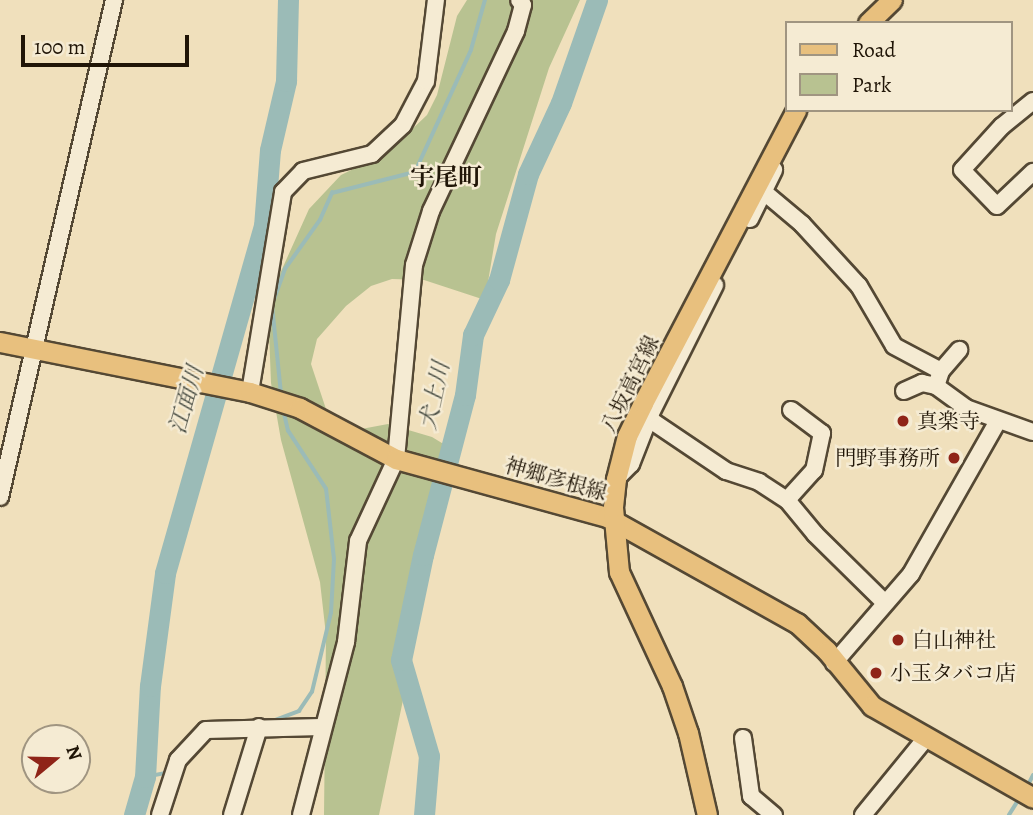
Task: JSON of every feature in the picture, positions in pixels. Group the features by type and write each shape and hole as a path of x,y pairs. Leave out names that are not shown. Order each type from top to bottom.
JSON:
{"main road":[{"path":"870,21 892,0"},
{"name":"八坂高宮線","path":"707,815 688,733 672,685 619,572 606,518 627,436 795,112"},
{"name":"神郷彦根線","path":"0,342 250,392 300,408 401,460 606,518 797,623 872,706 1033,799"}],"street":[{"path":"250,392 284,192 303,171 372,154 403,125 426,81 436,0"},
{"path":"301,815 321,727 346,642 358,541 401,460 414,265 431,211 516,31 523,5 519,0"},
{"path":"0,497 36,351 111,1"},
{"path":"1033,102 1002,126 962,170 997,206 1033,172"},
{"path":"616,479 631,464 649,419 764,192 785,144 780,136"},
{"path":"764,192 859,286 894,346 939,378 966,408 1032,431"},
{"path":"904,391 939,378 959,350"},
{"path":"788,500 814,470 822,433 791,410"},
{"path":"649,419 726,471 758,482 788,500 814,534 885,603"},
{"path":"834,663 911,574 998,421"},
{"path":"232,815 259,727"},
{"path":"160,815 178,760 206,730 321,727"},
{"path":"743,738 751,796 774,815"},
{"path":"863,815 926,738"}],"green space":[{"path":"467,0 580,0 549,68 496,234 485,300 424,280 392,279 371,286 346,306 317,339 311,364 327,412 356,430 388,424 432,437 455,451 379,815 324,815 326,635 320,582 281,440 271,383 269,332 274,287 309,209 341,175 388,152 427,115 437,95 457,16"}],"waterway":[{"name":"江面川","path":"134,815 145,777 150,686 165,573 264,226 270,150 286,81 288,0"},
{"path":"281,394 272,305 285,269 320,220 332,193 415,172 471,50 485,0"},
{"name":"犬上川","path":"424,815 429,756 401,660 423,555 465,395 473,335 499,280 528,174 561,103 597,0"},
{"path":"273,721 299,711 312,692 331,613 334,559 326,489 288,431 283,409"},
{"path":"204,723 245,721"},
{"path":"145,777 166,773"},
{"path":"1027,787 1033,775"},
{"path":"1009,815 1019,799"}],"place":[{"name":"真楽寺","path":"903,421"},
{"name":"門野事務所","path":"954,458"},
{"name":"白山神社","path":"898,640"},
{"name":"小玉タバコ店","path":"876,673"}],"district":[{"name":"宇尾町","path":"446,178"}]}
